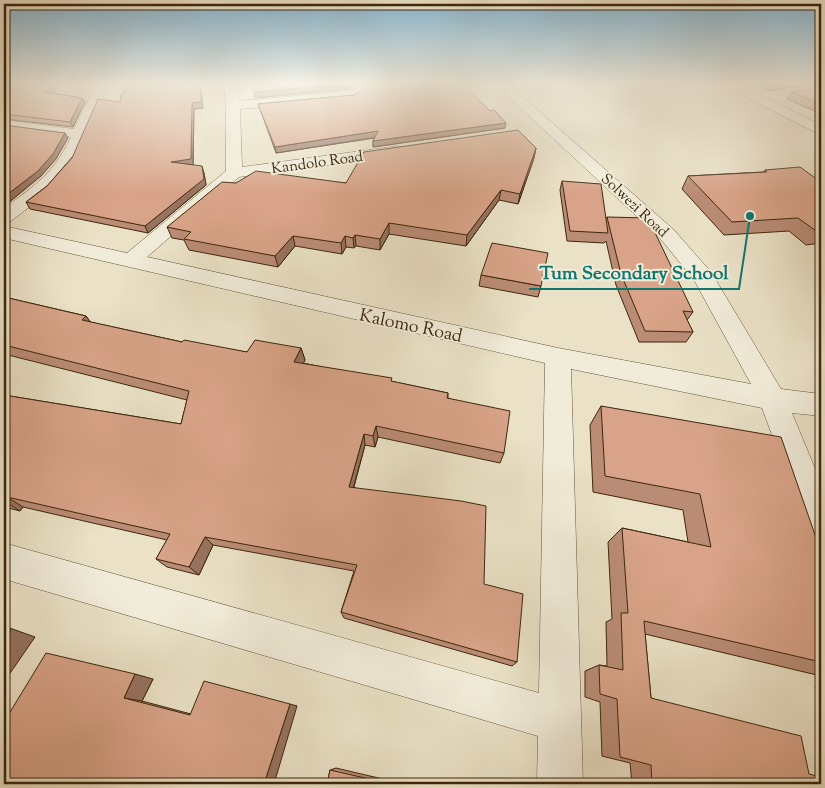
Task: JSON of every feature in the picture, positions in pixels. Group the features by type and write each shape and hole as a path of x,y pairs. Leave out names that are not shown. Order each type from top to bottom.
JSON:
{"street":[{"path":"4,217 44,187 68,160 84,121"},
{"path":"131,260 234,173 233,121"},
{"name":"Solwezi Road","path":"532,121 539,129 616,186 666,234 703,277 773,400 821,523"},
{"path":"802,121 821,131"},
{"path":"4,124 78,134"},
{"name":"Kandolo Road","path":"234,173 417,148"},
{"name":"Kalomo Road","path":"4,232 350,312 558,357 773,400 821,404"},
{"path":"558,357 560,784"},
{"path":"4,561 560,721"}],"building":[{"path":"88,121 192,121 191,159 171,162 202,166 204,179 145,226 26,202 47,186 72,158"},
{"path":"265,121 504,121 506,123 373,141 378,131 275,147"},
{"path":"4,125 65,133 53,154 38,171 4,197"},
{"path":"518,130 536,148 520,194 501,190 467,235 389,223 380,239 355,235 353,238 345,236 341,243 293,236 275,256 184,239 191,232 167,227 222,182 236,183 256,171 346,183 364,152"},
{"path":"800,167 821,182 821,231 816,231 798,218 732,222 688,176 767,172 765,170"},
{"path":"562,181 601,184 608,233 570,231"},
{"path":"607,217 648,218 693,312 683,311 693,332 645,331 621,274"},
{"path":"492,243 548,253 541,286 481,275"},
{"path":"4,297 86,316 82,320 182,342 184,340 247,352 255,340 301,348 294,362 392,378 391,381 448,393 447,398 510,411 504,453 376,426 373,436 364,434 349,487 461,501 486,506 484,584 523,594 517,662 341,612 357,565 205,537 189,567 156,559 170,534 7,497 4,501 4,395 181,424 189,391 4,345"},
{"path":"601,406 781,437 821,552 821,662 644,621 651,698 801,736 809,774 821,777 821,784 652,784 651,765 620,757 617,699 600,694 599,665 623,670 621,613 628,613 622,528 711,547 700,494 605,476"},
{"path":"4,628 11,630 4,640"},
{"path":"46,653 135,674 124,698 190,715 204,681 290,704 264,784 4,784 4,722"},
{"path":"330,770 391,784 327,784"}],"place":[{"name":"Tum Secondary School","path":"750,216"}]}
